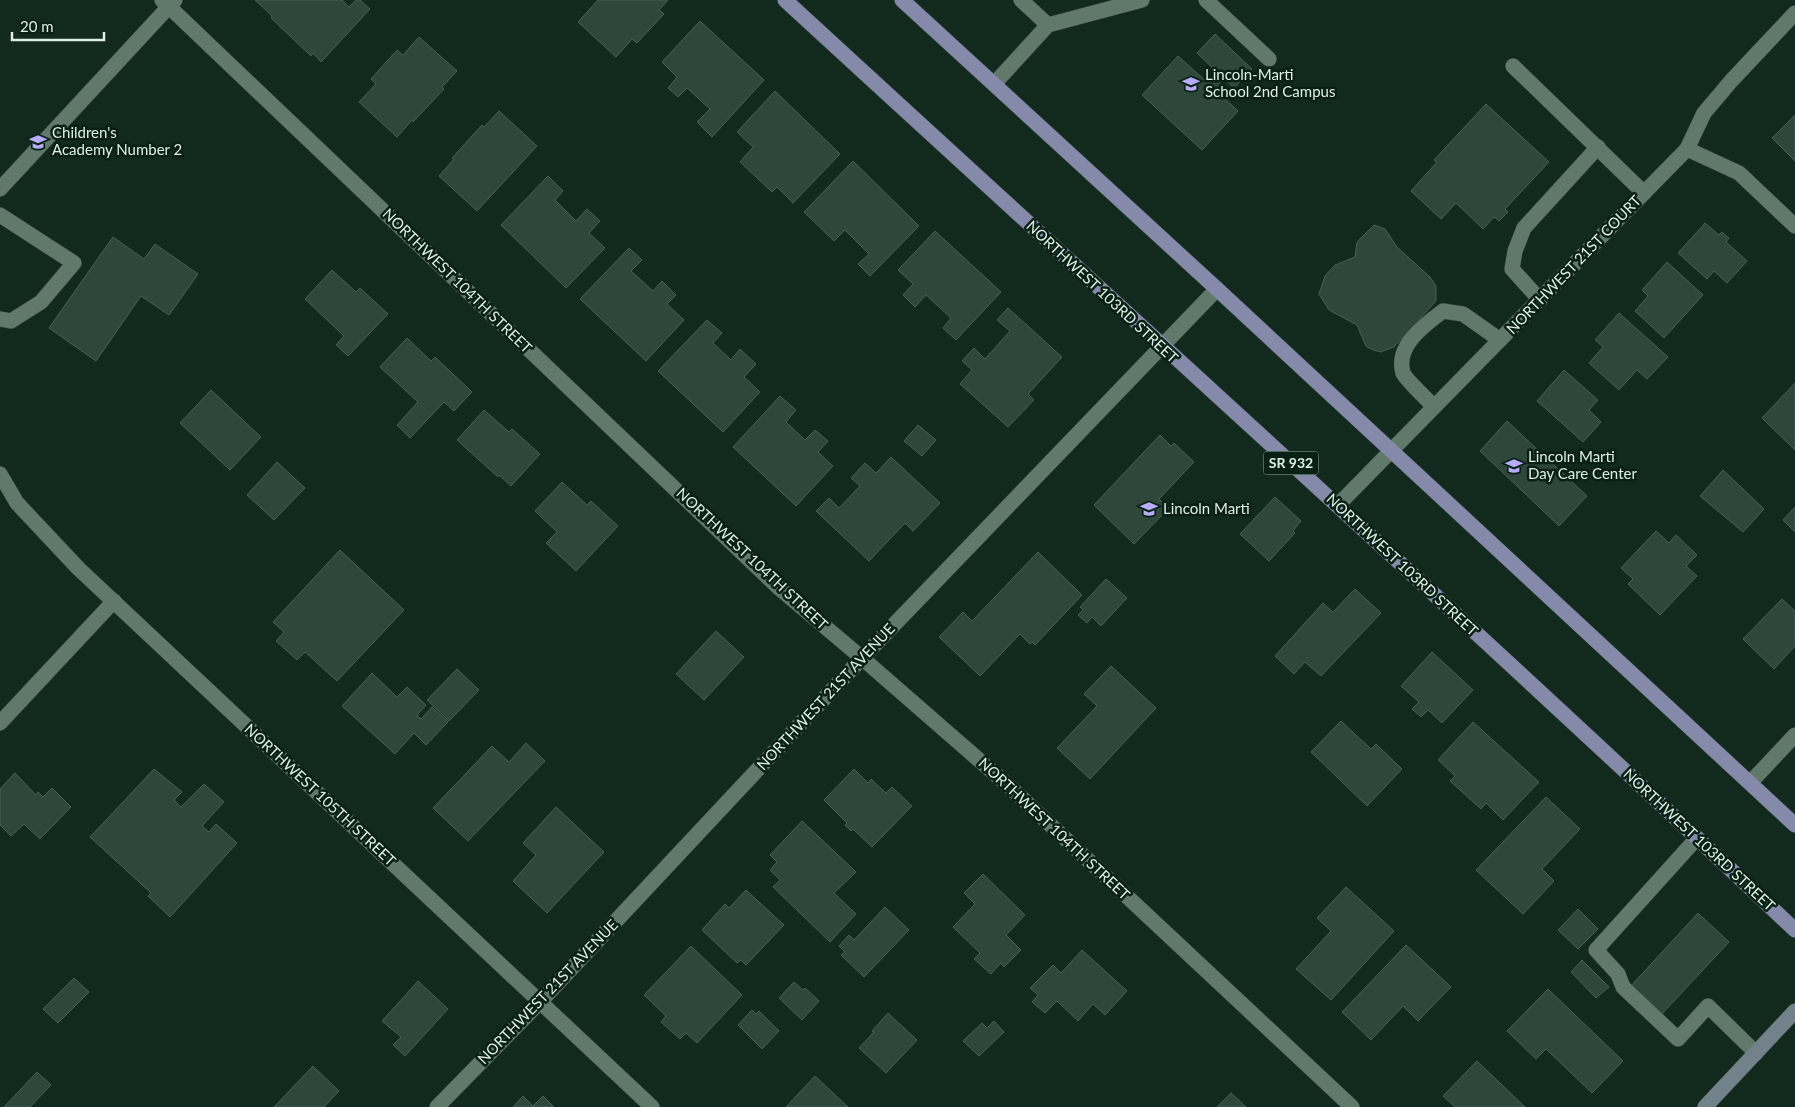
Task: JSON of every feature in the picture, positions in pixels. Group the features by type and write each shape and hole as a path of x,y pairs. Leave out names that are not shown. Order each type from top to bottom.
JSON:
{"main road":[{"name":"NORTHWEST 103RD STREET","path":"785,0 1162,347 1338,505 1795,930"},
{"path":"902,0 1795,825"},
{"path":"1705,1107 1795,1011"}],"street":[{"path":"1021,0 1048,25"},
{"path":"994,84 1048,25 1142,0"},
{"path":"1206,0 1270,59"},
{"path":"0,189 169,2"},
{"name":"NORTHWEST 104TH STREET","path":"169,2 772,581 1017,794 1352,1107"},
{"name":"NORTHWEST 21ST COURT","path":"1338,505 1687,149 1704,113 1732,80 1795,13"},
{"path":"1513,66 1644,193"},
{"path":"1540,300 1512,269 1515,251 1524,228 1598,147"},
{"path":"1687,149 1739,173 1795,226"},
{"path":"0,215 74,263 41,302 11,321 0,320"},
{"name":"NORTHWEST 21ST AVENUE","path":"437,1107 540,1002 862,658 1217,289"},
{"path":"1434,407 1404,374 1402,360 1407,345 1426,324 1443,312 1463,314 1500,340"},
{"name":"NORTHWEST 105TH STREET","path":"0,474 17,503 78,568 652,1107"},
{"path":"0,723 114,601"},
{"path":"1750,783 1795,735"},
{"path":"1697,838 1596,950 1618,974 1623,986 1678,1039 1708,1006 1756,1053"}],"building":[{"path":"255,0 342,0 349,7 356,0 360,0 370,9 321,62 313,53 311,56"},
{"path":"598,0 668,0 659,10 664,14 637,43 632,39 616,57 578,22"},
{"path":"700,21 764,80 712,137 697,122 710,109 687,88 678,97 668,88 677,77 662,62"},
{"path":"1215,34 1252,69 1234,88 1224,79 1215,89 1238,111 1202,150 1142,95 1178,56 1208,83 1217,72 1197,53"},
{"path":"419,37 457,71 442,87 444,89 397,137 359,102 376,84 371,79 397,50 403,55"},
{"path":"775,91 840,154 793,203 777,187 772,192 740,162 753,147 737,132"},
{"path":"1486,104 1549,162 1505,209 1508,212 1499,221 1494,217 1483,229 1456,203 1441,219 1411,191 1437,162 1434,160"},
{"path":"499,111 537,146 477,211 439,176 454,159 452,158 482,125 484,127"},
{"path":"1795,115 1795,161 1772,138"},
{"path":"853,161 919,226 870,276 858,264 869,254 845,230 834,241 804,212"},
{"path":"548,176 563,191 555,200 576,221 587,209 600,221 589,233 605,248 566,288 501,225"},
{"path":"1705,223 1719,235 1722,232 1729,238 1726,242 1747,261 1727,283 1714,271 1707,279 1678,253"},
{"path":"1374,225 1385,229 1397,247 1430,277 1436,286 1436,301 1394,347 1381,352 1366,346 1357,325 1329,310 1319,294 1325,276 1335,265 1355,257 1357,242"},
{"path":"935,231 1001,292 956,340 943,328 951,318 926,295 915,307 903,295 913,284 898,270"},
{"path":"113,237 144,259 155,244 198,274 169,315 141,296 96,361 49,328"},
{"path":"629,248 642,260 631,271 653,291 662,281 676,295 667,304 684,320 646,361 580,299"},
{"path":"1667,262 1703,295 1664,338 1635,311 1648,296 1642,290"},
{"path":"332,270 356,292 360,288 388,314 348,356 336,345 344,336 305,299"},
{"path":"1008,308 1062,357 1028,394 1034,400 1008,427 960,384 972,370 962,361 974,348 985,359 1010,331 997,320"},
{"path":"1619,313 1668,357 1647,379 1637,370 1619,390 1589,363 1603,347 1595,340"},
{"path":"707,320 722,333 713,343 731,360 740,349 756,364 744,377 760,392 723,432 658,371"},
{"path":"407,338 431,361 435,357 472,392 454,411 444,402 410,438 397,425 418,402 380,367"},
{"path":"1564,370 1598,400 1589,410 1601,422 1583,442 1537,401"},
{"path":"1795,383 1795,450 1762,418"},
{"path":"211,390 261,437 230,470 180,423"},
{"path":"780,396 796,410 786,422 805,440 815,430 828,441 818,452 833,466 796,506 733,447"},
{"path":"484,410 509,432 512,429 540,454 511,486 499,475 498,477 457,440"},
{"path":"1507,421 1587,496 1559,526 1480,451"},
{"path":"918,425 936,440 922,456 904,441"},
{"path":"1160,435 1171,446 1174,443 1194,462 1159,499 1169,508 1134,544 1094,505"},
{"path":"891,457 940,503 913,531 905,523 869,561 816,511 829,498 839,508 860,486 851,478 865,463 876,473"},
{"path":"277,462 305,488 274,520 247,495"},
{"path":"1723,470 1764,509 1743,532 1700,496"},
{"path":"562,482 587,505 591,501 618,526 576,571 546,543 557,532 535,511"},
{"path":"1275,497 1301,521 1293,531 1295,533 1269,561 1240,534"},
{"path":"1795,507 1795,532 1783,520"},
{"path":"1656,531 1669,543 1676,535 1697,555 1686,566 1697,576 1660,615 1628,584 1633,579 1621,568"},
{"path":"340,550 404,610 337,681 305,652 297,660 276,641 284,632 273,622"},
{"path":"1038,552 1082,595 1035,645 1032,642 1030,644 1020,634 980,676 939,637 963,612 972,621"},
{"path":"1106,579 1127,598 1101,626 1092,617 1087,623 1078,615 1083,610 1080,607"},
{"path":"1355,589 1381,613 1321,676 1305,662 1294,674 1275,656 1323,603 1333,612"},
{"path":"1782,599 1795,611 1795,646 1774,669 1743,639"},
{"path":"716,631 744,657 704,700 676,674"},
{"path":"1432,652 1473,690 1442,723 1428,710 1421,717 1412,709 1419,702 1401,686"},
{"path":"1111,666 1156,708 1090,779 1057,748 1097,706 1084,694"},
{"path":"457,669 479,690 449,721 427,700"},
{"path":"372,673 397,697 407,687 426,705 417,715 421,719 432,707 448,722 426,745 414,733 395,754 342,706"},
{"path":"1341,721 1371,749 1376,744 1402,769 1367,806 1311,752"},
{"path":"1473,722 1539,782 1503,820 1486,803 1481,809 1450,781 1455,776 1438,760"},
{"path":"526,743 545,761 468,841 433,808 492,746 509,762"},
{"path":"154,769 182,792 174,800 181,807 204,784 224,802 202,826 209,832 216,824 237,843 170,917 148,896 151,893 90,837"},
{"path":"854,769 868,783 871,779 886,793 892,787 912,806 872,847 853,829 851,831 845,825 847,823 824,800"},
{"path":"15,773 36,795 38,792 43,797 52,788 71,807 40,839 24,824 11,836 0,825 0,789"},
{"path":"1546,797 1580,829 1542,869 1554,881 1523,914 1476,870"},
{"path":"556,807 604,852 547,913 513,881 536,855 523,843"},
{"path":"802,821 856,872 834,893 856,914 830,942 773,887 780,880 770,870 777,862 770,855"},
{"path":"983,874 1025,915 1006,935 1021,950 1004,967 1001,963 991,974 974,959 980,953 953,927 975,904 964,893"},
{"path":"1346,887 1394,931 1331,1000 1296,969 1331,931 1317,918"},
{"path":"746,890 784,925 746,965 741,960 737,963 702,930 725,904 729,908"},
{"path":"885,907 909,930 864,977 841,955 845,952 839,946 849,935 854,940"},
{"path":"1578,909 1598,929 1578,949 1558,930"},
{"path":"1698,913 1729,942 1661,1015 1630,987"},
{"path":"1406,945 1451,987 1418,1021 1403,1006 1371,1040 1342,1012"},
{"path":"691,946 742,995 697,1043 686,1033 680,1039 661,1022 666,1016 644,995"},
{"path":"1082,950 1127,991 1105,1015 1093,1004 1078,1021 1057,1001 1045,1013 1032,1002 1038,995 1030,988 1053,965 1061,973"},
{"path":"1582,960 1609,987 1596,998 1571,972"},
{"path":"74,978 89,992 58,1023 43,1009"},
{"path":"418,981 448,1009 405,1056 393,1045 401,1037 382,1021"},
{"path":"794,982 803,990 805,988 819,1001 802,1020 779,998"},
{"path":"1548,989 1623,1061 1592,1093 1546,1049 1536,1059 1507,1031"},
{"path":"752,1010 756,1014 759,1011 779,1031 762,1049 738,1025"},
{"path":"888,1013 917,1040 886,1073 859,1048"},
{"path":"994,1021 1004,1032 979,1056 963,1041 982,1023 987,1028"},
{"path":"1477,1061 1525,1107 1455,1107 1443,1096"},
{"path":"313,1066 339,1091 324,1107 274,1107"},
{"path":"37,1072 51,1085 30,1107 4,1107"},
{"path":"815,1076 848,1107 786,1107"},
{"path":"1231,1093 1246,1107 1217,1107"},
{"path":"523,1096 533,1106 543,1096 554,1107 513,1107"}],"place":[{"name":"Lincoln-Marti School 2nd Campus","path":"1191,84"},
{"name":"Children's Academy Number 2","path":"38,142"},
{"name":"Lincoln Marti Day Care Center","path":"1514,466"},
{"name":"Lincoln Marti","path":"1149,509"}]}
